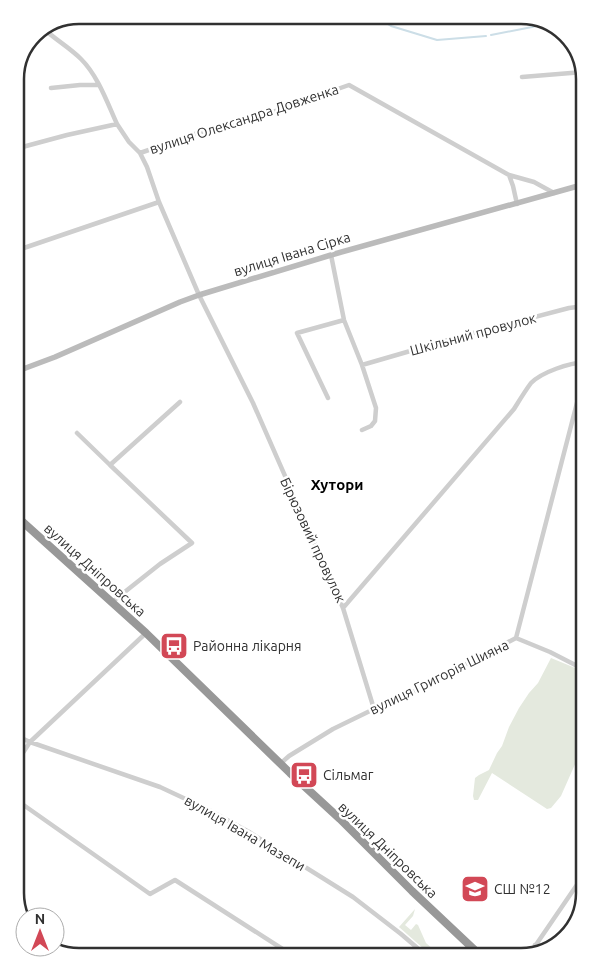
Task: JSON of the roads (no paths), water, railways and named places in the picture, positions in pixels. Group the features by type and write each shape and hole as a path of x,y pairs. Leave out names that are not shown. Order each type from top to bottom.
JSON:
{"highway":[{"name":"вулиця Дніпровська","path":"24,523 146,633 472,948"}],"street":[{"name":"вулиця Олександра Довженка","path":"48,33 89,67 117,124 129,142 140,153 198,133 258,117 349,85 509,175 534,182 554,193"},
{"path":"522,77 576,73"},
{"path":"51,88 98,85"},
{"path":"24,147 117,124"},
{"name":"Бірюзовий провулок","path":"140,153 199,295 253,403 343,608 514,409 530,384 546,373 576,362"},
{"path":"509,175 517,204"},
{"name":"вулиця Івана Сірка","path":"24,369 199,295 331,255 576,186"},
{"path":"24,248 159,202"},
{"path":"331,255 344,320 376,406 375,421 371,426 362,430"},
{"name":"Шкільний провулок","path":"362,365 462,336 576,307"},
{"path":"328,398 297,333 344,320"},
{"path":"110,465 180,402"},
{"name":"вулиця Григорія Шияна","path":"280,764 289,756 333,729 374,708 412,692 516,638 576,407"},
{"path":"77,432 192,542 160,564 112,602"},
{"path":"343,608 374,708"},
{"path":"24,751 30,742 146,633"},
{"path":"516,638 576,665"},
{"name":"вулиця Івана Мазепи","path":"24,739 160,787 208,809 249,832 353,897 417,948"},
{"path":"24,805 150,894 175,880 281,948"},
{"path":"535,945 576,886"}],"waterway":[{"path":"388,24 437,40 486,36"},
{"path":"491,35 536,26"}],"place":[{"name":"Районна лікарня","path":"174,646"},
{"name":"Сільмаг","path":"304,775"},
{"name":"СШ №12","path":"475,889"}],"district":[{"name":"Хутори","path":"337,484"}]}
